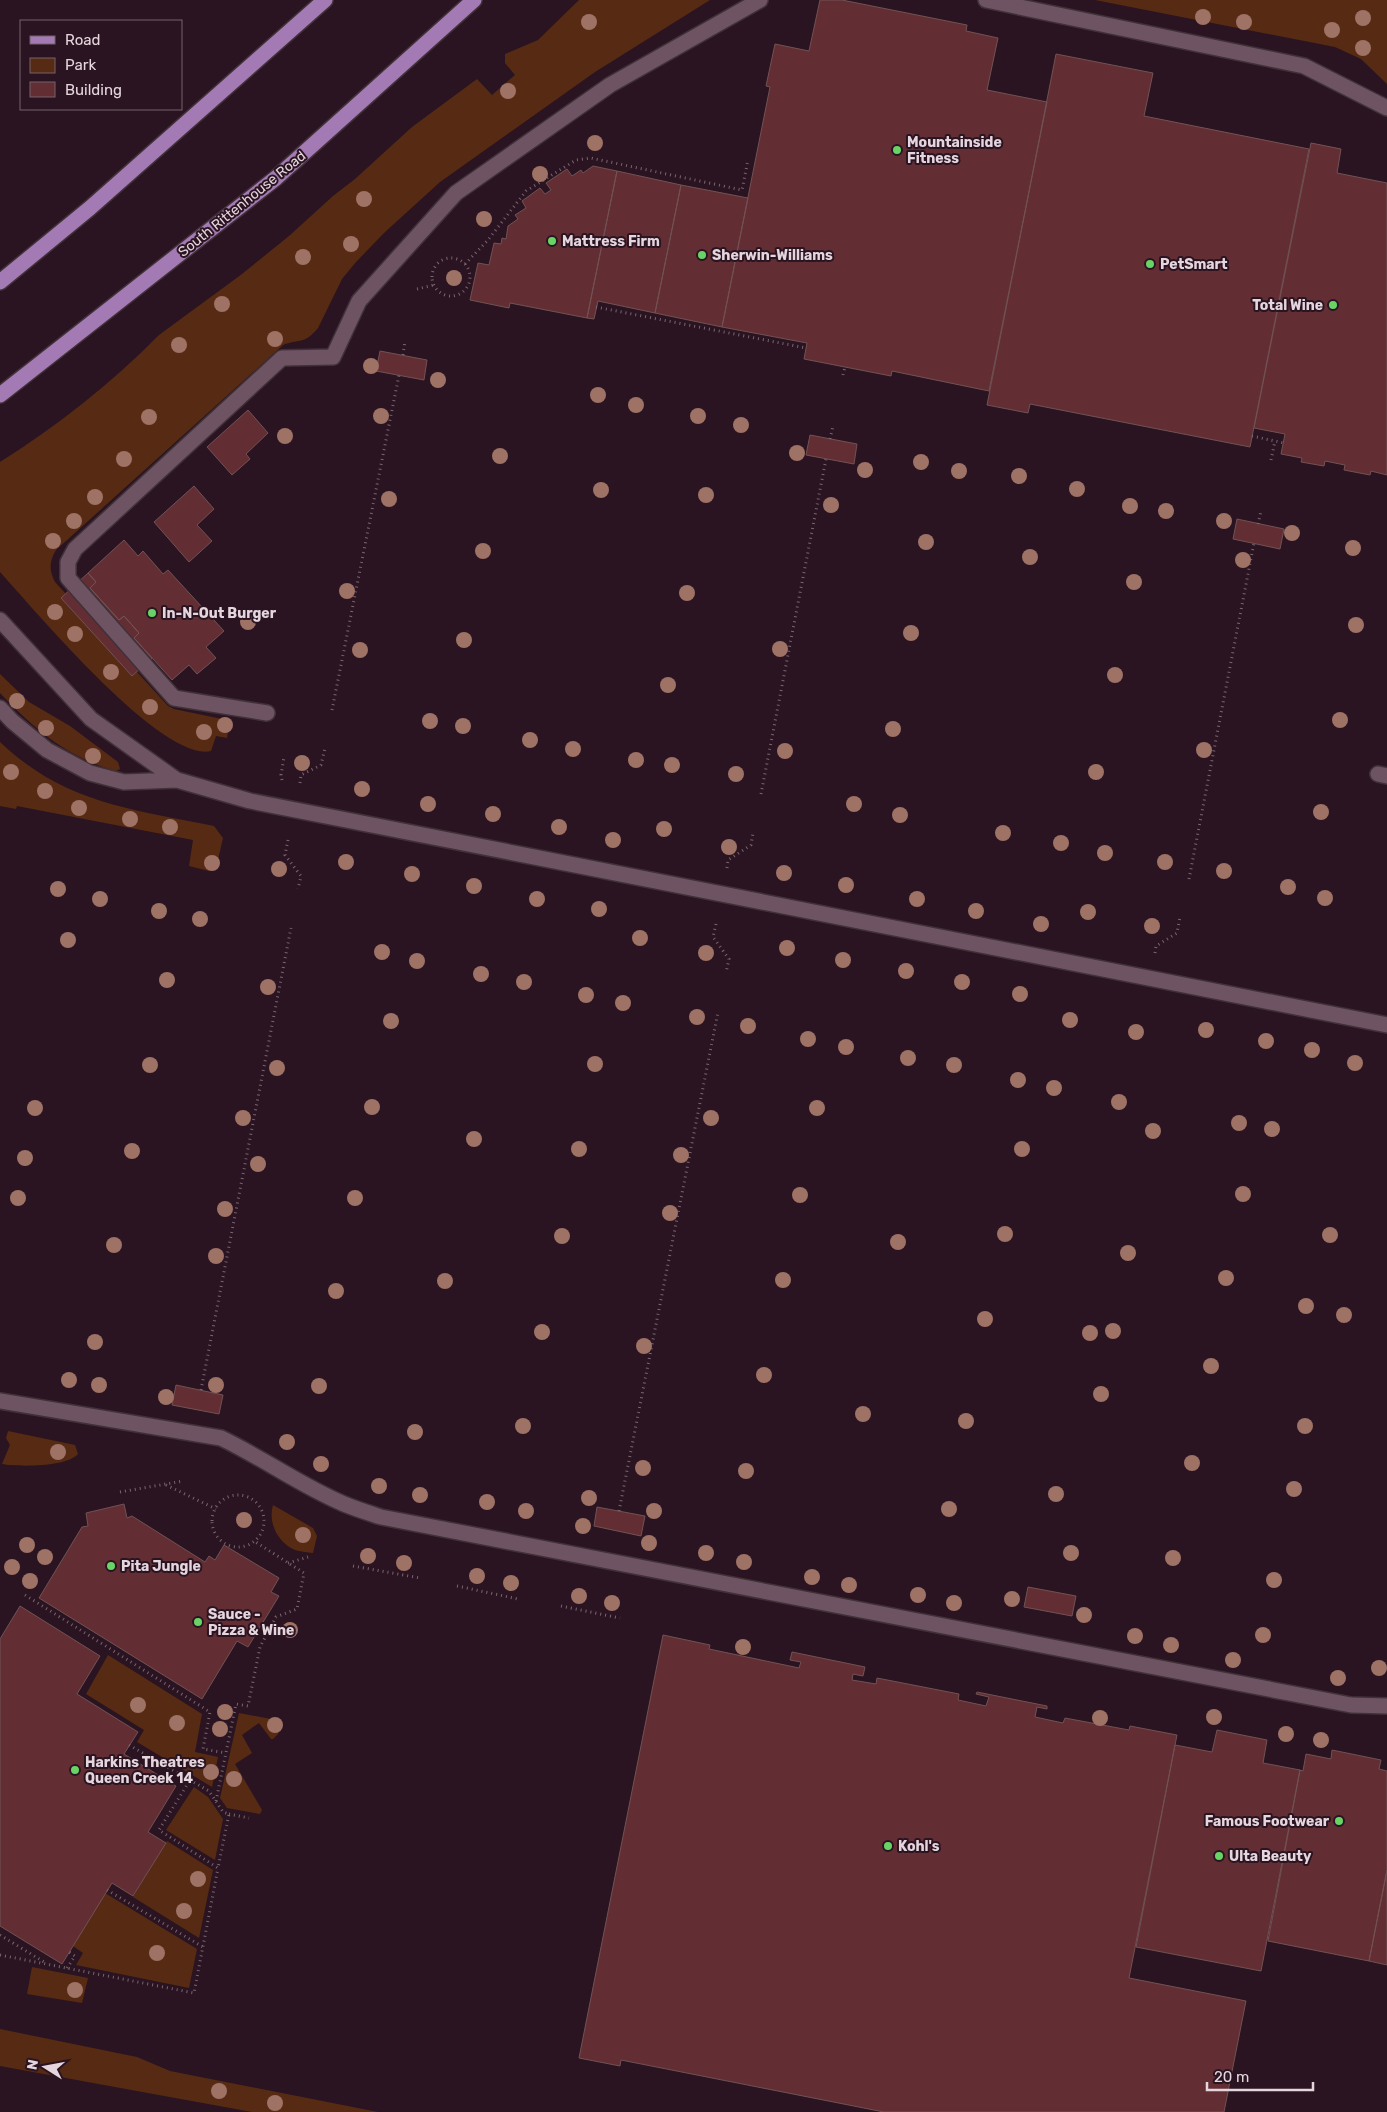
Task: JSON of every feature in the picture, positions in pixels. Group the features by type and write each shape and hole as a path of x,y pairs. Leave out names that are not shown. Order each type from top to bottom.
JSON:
{"main road":[{"path":"0,282 90,208 325,0"},
{"name":"South Rittenhouse Road","path":"0,396 276,178 474,0"}],"lane":[{"path":"267,713 174,698 68,578 68,562 75,548 282,358 333,357 359,301 456,193 610,86 760,0"},
{"path":"986,0 1304,66 1387,108"},
{"path":"0,620 91,719 177,780"},
{"path":"0,708 12,721 47,750 90,773 124,782 177,780 250,801 1387,1025"},
{"path":"0,1401 221,1438 252,1452 288,1475 345,1504 381,1516 1351,1705 1387,1706"}],"path":[{"path":"465,264 488,240 526,192 576,160 591,158 742,190 748,160"},
{"path":"453,259 465,264 468,270 469,282 464,292 452,296 441,294 434,285 433,272 441,262 453,259"},
{"path":"469,282 474,282"},
{"path":"417,290 434,285"},
{"path":"596,307 806,348"},
{"path":"402,356 405,341"},
{"path":"843,375 845,367"},
{"path":"332,710 399,376"},
{"path":"830,439 833,426"},
{"path":"1252,436 1284,443"},
{"path":"1271,460 1275,441"},
{"path":"761,794 826,459"},
{"path":"1258,524 1261,511"},
{"path":"1189,879 1254,543"},
{"path":"293,784 299,787 301,775 321,765 324,748"},
{"path":"284,757 281,775 287,783"},
{"path":"726,871 728,860 751,845 753,833"},
{"path":"288,840 285,855 301,876 298,888"},
{"path":"1155,953 1156,946 1177,933 1180,918"},
{"path":"716,924 713,937 729,959 726,973"},
{"path":"201,1390 291,928"},
{"path":"619,1511 718,1012"},
{"path":"120,1492 183,1481"},
{"path":"166,1484 216,1509"},
{"path":"244,1495 251,1498 262,1511 264,1518 260,1534 254,1541 238,1546 222,1541 216,1534 213,1526 213,1517 216,1509 228,1497 244,1495"},
{"path":"216,1801 236,1704 248,1706 260,1646 276,1617 297,1609 304,1573 254,1541"},
{"path":"287,1563 308,1558"},
{"path":"353,1566 420,1578"},
{"path":"458,1586 518,1599"},
{"path":"24,1595 210,1712 203,1749 226,1753"},
{"path":"560,1606 620,1618"},
{"path":"129,1746 209,1791 223,1812 249,1818"},
{"path":"190,1780 159,1830 218,1868"},
{"path":"0,1955 194,1993 228,1814"},
{"path":"107,1890 203,1947"},
{"path":"0,1935 47,1964"},
{"path":"68,1968 75,1956 69,1952"}],"green space":[{"path":"579,0 710,0 595,72 440,182 384,233 356,262 342,279 318,328 309,337 283,345 56,550 51,566 55,582 168,706 174,709 222,719 229,725 227,738 216,736 211,751 189,748 162,733 131,709 68,648 0,572 0,462 42,434 83,403 159,335 242,274 289,236 412,127 477,79 492,95 515,75 505,63 505,54 538,40"},
{"path":"1095,0 1387,0 1387,84 1361,59 1335,47"},
{"path":"0,674 29,702 70,726 118,762 120,769 116,771 82,758 39,730 0,693"},
{"path":"0,742 24,762 74,791 127,808 214,826 223,838 217,864 209,871 189,866 193,840 17,806 16,809 0,806"},
{"path":"8,1431 75,1445 78,1454 54,1464 20,1466 2,1464 10,1445 6,1438"},
{"path":"273,1505 313,1528 317,1536 313,1553 295,1550 282,1541 273,1524"},
{"path":"108,1655 202,1714 195,1752 218,1757 212,1787 137,1742 144,1730 86,1694"},
{"path":"239,1713 276,1720 280,1725 278,1734 273,1739 271,1739 259,1723 242,1735 252,1753 235,1764 262,1810 260,1814 227,1808 220,1798"},
{"path":"194,1787 208,1797 223,1819 215,1860 166,1830"},
{"path":"167,1841 213,1870 199,1938 133,1897"},
{"path":"105,1893 197,1949 189,1988 76,1965 83,1953 73,1946"},
{"path":"32,1967 88,1978 82,2003 27,1994"},
{"path":"0,2029 137,2057 170,2071 378,2112 252,2112 0,2066"}],"building":[{"name":"Mountainside Fitness","path":"820,0 842,0 967,25 966,31 998,38 987,90 1047,102 989,391 892,371 891,376 804,359 807,343 722,327 770,87 766,86 775,44 809,51"},
{"name":"PetSmart","path":"1056,54 1153,73 1144,116 1309,149 1250,447 1030,404 1028,413 987,405"},
{"name":"Total Wine","path":"1311,143 1341,149 1337,173 1387,183 1387,475 1371,471 1370,475 1344,470 1345,465 1325,461 1324,466 1301,462 1302,458 1281,454 1285,434 1254,428"},
{"name":"Mattress Firm","path":"593,166 617,171 587,318 510,303 509,308 470,300 478,263 489,265 494,243 501,244 502,238 506,239 508,226 518,219 515,215 526,208 522,201 540,188 545,194 551,190 546,183 567,169 572,176 581,170 583,173"},
{"path":"617,171 681,185 655,313 598,301 594,319 587,318"},
{"name":"Sherwin-Williams","path":"681,185 748,198 722,327 655,313"},
{"path":"380,351 427,360 424,380 376,371"},
{"path":"248,410 268,433 246,454 250,459 232,475 207,447"},
{"path":"810,435 857,444 854,464 806,455"},
{"path":"194,486 214,509 197,525 212,541 189,562 154,522"},
{"path":"1237,519 1284,529 1280,549 1233,539"},
{"path":"124,540 138,556 143,551 163,574 168,570 224,631 206,647 216,658 197,674 189,665 172,680 134,638 139,633 124,616 119,620 90,588 96,582 88,573"},
{"path":"88,573 96,582 90,588 119,620 124,616 139,633 134,638 152,658 132,676 61,598"},
{"path":"176,1385 223,1395 219,1414 172,1405"},
{"path":"124,1504 127,1518 132,1516 205,1562 209,1556 215,1560 224,1545 279,1578 271,1592 279,1596 248,1647 237,1641 202,1699 39,1598 82,1527 88,1526 86,1513"},
{"path":"597,1507 645,1516 641,1536 594,1526"},
{"path":"1028,1587 1076,1596 1072,1616 1024,1607"},
{"name":"Harkins Theatres Queen Creek 14","path":"20,1606 100,1656 77,1694 138,1732 124,1754 176,1786 148,1832 166,1843 133,1896 112,1883 62,1964 0,1926 0,1639"},
{"name":"Kohl's","path":"663,1635 710,1645 709,1649 799,1668 801,1662 790,1660 792,1652 865,1667 863,1676 853,1674 852,1680 876,1684 877,1678 959,1694 958,1700 986,1706 989,1697 976,1694 977,1692 1047,1706 1047,1709 1037,1707 1035,1717 1063,1723 1065,1718 1129,1730 1130,1726 1177,1735 1129,1978 1246,2001 1224,2112 884,2112 621,2060 620,2066 579,2058"},
{"name":"Ulta Beauty","path":"1217,1730 1267,1740 1263,1763 1300,1770 1261,1971 1136,1947 1175,1745 1212,1752"},
{"name":"Famous Footwear","path":"1332,1750 1381,1760 1379,1769 1387,1771 1387,1870 1369,1961 1268,1941 1300,1770 1303,1771 1306,1754 1331,1759"},
{"path":"1387,1870 1387,1965 1369,1961"}],"place":[{"name":"Mountainside Fitness","path":"897,150"},
{"name":"Mattress Firm","path":"552,241"},
{"name":"Sherwin-Williams","path":"702,255"},
{"name":"PetSmart","path":"1150,264"},
{"name":"Total Wine","path":"1333,305"},
{"name":"In-N-Out Burger","path":"152,613"},
{"name":"Pita Jungle","path":"111,1566"},
{"name":"Sauce - Pizza & Wine","path":"198,1622"},
{"name":"Harkins Theatres Queen Creek 14","path":"75,1770"},
{"name":"Famous Footwear","path":"1339,1821"},
{"name":"Kohl's","path":"888,1846"},
{"name":"Ulta Beauty","path":"1219,1856"}]}
